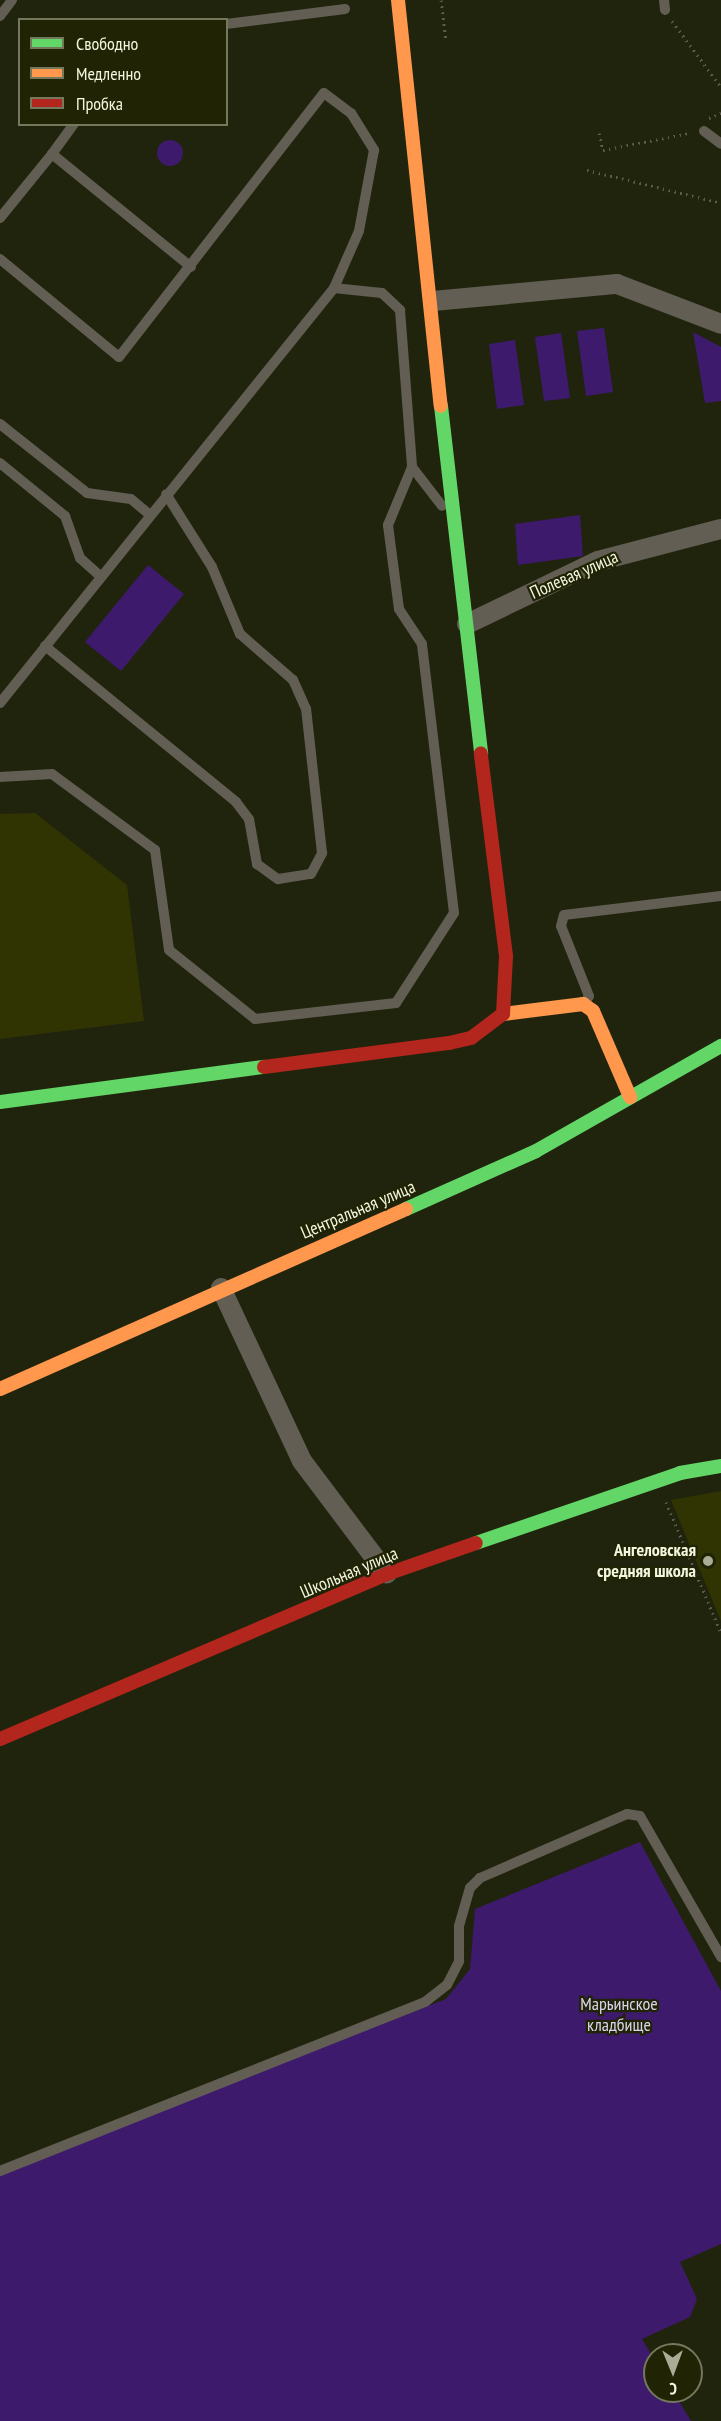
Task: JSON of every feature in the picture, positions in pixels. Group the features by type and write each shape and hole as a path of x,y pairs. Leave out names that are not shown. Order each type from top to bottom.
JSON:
{"street":[{"path":"398,0 433,301 452,518 467,624 506,956 502,1014"},
{"path":"433,301 617,284 720,320"},
{"name":"Полевая улица","path":"467,624 598,561 721,529"},
{"path":"0,1102 449,1043 471,1038 502,1014 583,1004 593,1011 630,1097"},
{"name":"Центральная улица","path":"0,1389 68,1363 221,1288 536,1151 721,1046"},
{"path":"221,1288 302,1461 387,1574"},
{"name":"Школьная улица","path":"0,1739 387,1574 658,1481 721,1466"}],"lane":[{"path":"0,16 12,0"},
{"path":"228,24 345,9"},
{"path":"0,259 119,357 324,93 351,113 374,150 359,231 334,288 149,514 0,703"},
{"path":"0,219 73,126"},
{"path":"704,131 721,144"},
{"path":"52,154 191,267"},
{"path":"0,777 52,774 155,850 169,950 255,1019 396,1003 454,913 422,644 399,609 388,525 412,467 400,310 382,293 334,288"},
{"path":"0,424 87,493 131,499 149,514"},
{"path":"0,463 65,516 80,558 100,576"},
{"path":"412,467 452,518"},
{"path":"45,646 236,802 249,819 257,864 278,879 311,874 322,853 306,709 293,680 240,634 212,567 166,494"},
{"path":"583,1004 589,996 561,926 564,915 721,896"},
{"path":"0,2171 425,2002 447,1985 459,1961 459,1926 470,1888 480,1878 627,1814 640,1816 721,1957"}],"path":[{"path":"441,0 446,39"},
{"path":"664,5 721,87"},
{"path":"599,133 603,150 704,131 703,121 721,113"},
{"path":"587,170 721,204"},
{"path":"658,1481 721,1633"}],"shaded area":[{"path":"35,813 127,885 144,1021 0,1039 0,814"},
{"name":"Ангеловская средняя школа","path":"721,1491 721,1621 671,1500"}],"green space":[{"path":"170,140 179,144 183,153 179,162 170,166 161,162 157,153 161,144"},
{"path":"604,328 613,392 586,396 577,331"},
{"path":"693,332 721,347 721,401 705,403"},
{"path":"561,333 570,398 544,401 535,337"},
{"path":"515,340 524,405 497,409 489,344"},
{"path":"580,515 583,556 518,565 515,524"},
{"path":"148,565 184,594 121,671 85,642"},
{"name":"Марьинское кладбище","path":"640,1842 721,1991 721,2244 680,2262 697,2299 690,2317 642,2339 644,2343 643,2403 680,2403 691,2421 0,2421 0,2173 446,1999 470,1969 475,1909"}],"traffic: fast":[{"path":"441,406 481,754"},
{"path":"406,1209 536,1151 721,1046"},
{"path":"0,1102 264,1067"},
{"path":"476,1543 680,1473 721,1466"}],"traffic: slow":[{"path":"398,0 441,406"},
{"path":"503,1014 583,1004 593,1011 630,1097"},
{"path":"0,1389 406,1209"}],"traffic: jam":[{"path":"264,1067 449,1043 471,1038 503,1014 506,956 481,754"},
{"path":"0,1739 387,1574 476,1543"}],"place":[{"name":"Ангеловская средняя школа","path":"708,1561"}]}
